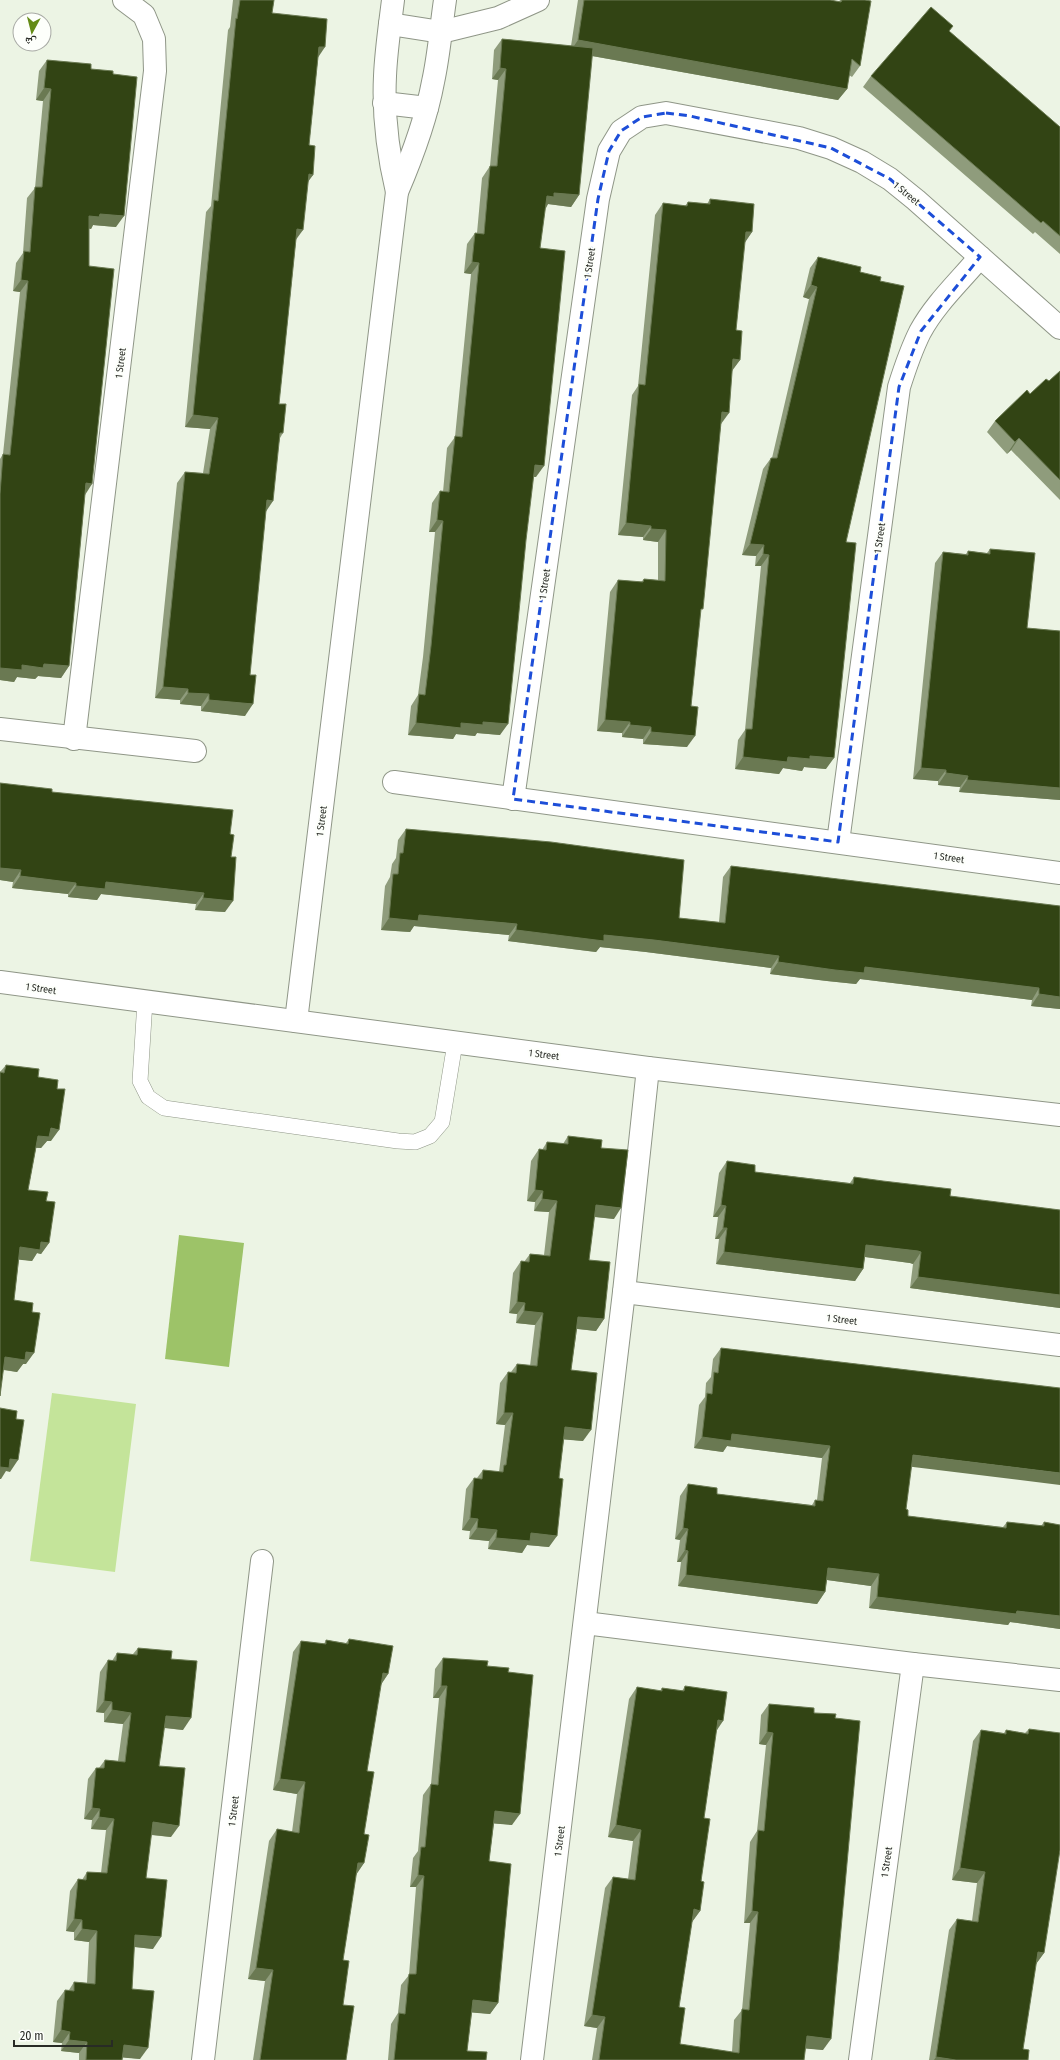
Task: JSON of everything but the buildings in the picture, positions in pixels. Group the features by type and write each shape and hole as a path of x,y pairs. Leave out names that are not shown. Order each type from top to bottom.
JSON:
{"street":[{"name":"1 Street","path":"74,739 155,71 154,39 144,15 124,0"},
{"name":"1 Street","path":"393,0 385,77 384,104 388,148 397,192"},
{"name":"1 Street","path":"296,1021 397,192 414,151 427,108 433,83 445,0"},
{"path":"390,24 441,32 498,18 538,0"},
{"path":"384,104 427,108"},
{"name":"1 Street","path":"513,799 598,199 610,151 621,131 642,117 666,113 799,138 831,148 862,162 890,179 1060,328"},
{"name":"1 Street","path":"838,842 899,387 908,358 921,331 938,306 980,257"},
{"path":"0,729 74,739 195,751"},
{"name":"1 Street","path":"394,782 1060,873"},
{"name":"1 Street","path":"0,982 648,1068 1060,1115"},
{"name":"1 Street","path":"532,2060 624,1292 648,1068"},
{"name":"1 Street","path":"624,1292 1060,1346"},
{"name":"1 Street","path":"203,2060 262,1561"},
{"path":"585,1623 913,1664 1060,1680"},
{"name":"1 Street","path":"860,2060 913,1664"}],"lane":[{"path":"145,1001 140,1081 148,1097 164,1108 398,1140 415,1142 430,1136 442,1122 455,1043"}],"highlighted area":[{"path":"666,113 690,116 831,148 890,179 980,257 921,331 899,387 838,842 513,799 598,199 609,151 621,131 642,117"}],"shaded area":[{"path":"179,1235 244,1243 229,1367 165,1359"},
{"path":"52,1393 136,1404 115,1572 30,1561"}]}
